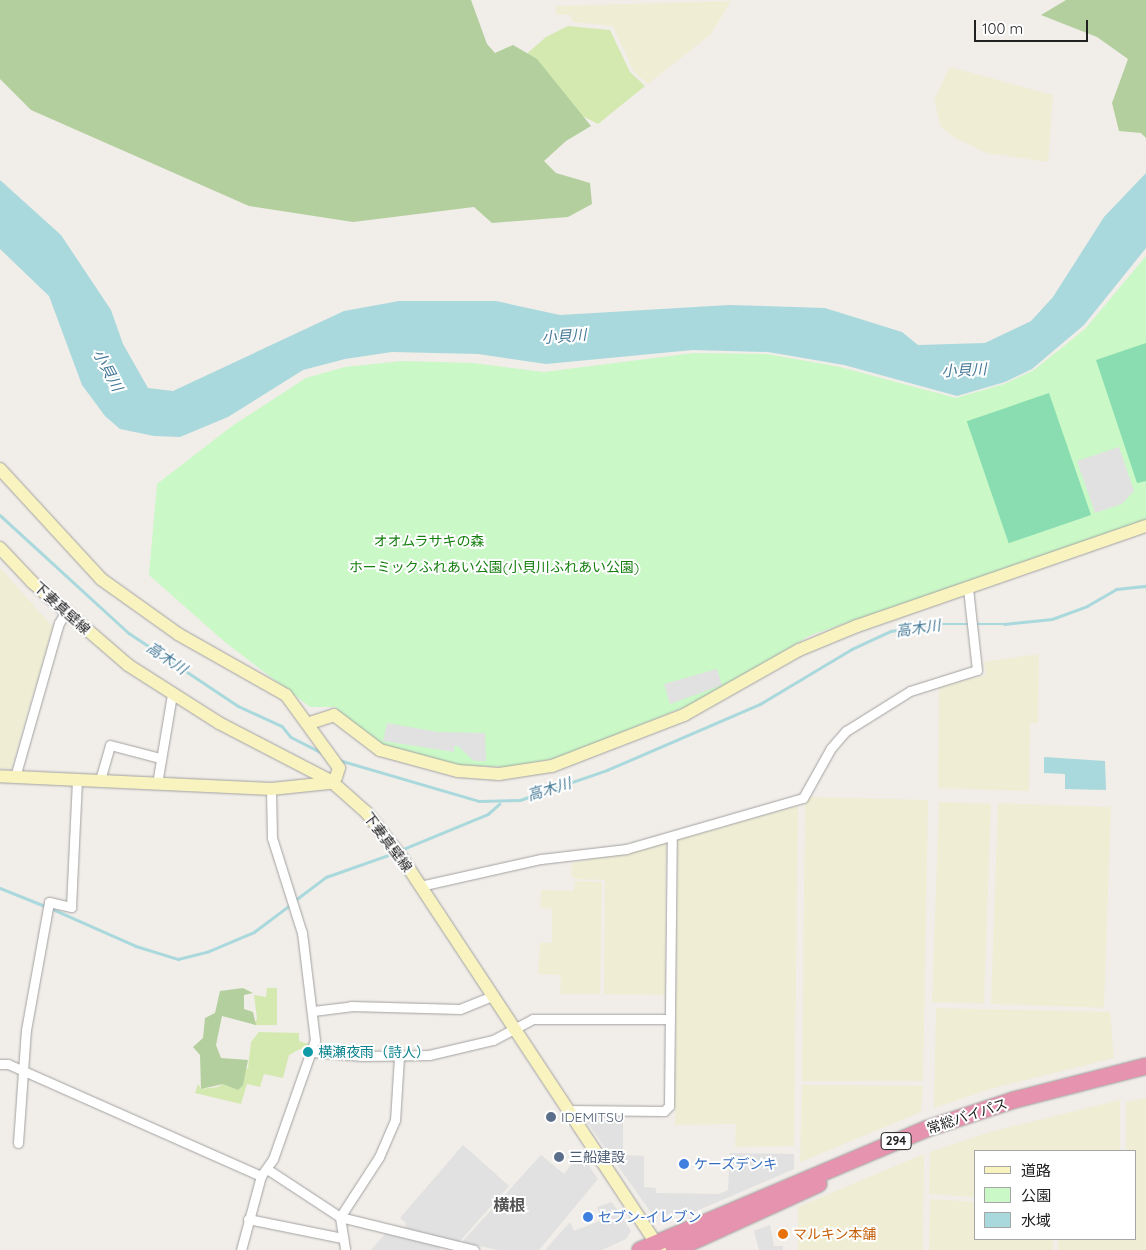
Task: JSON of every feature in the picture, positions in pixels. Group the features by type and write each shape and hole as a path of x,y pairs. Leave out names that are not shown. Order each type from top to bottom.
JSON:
{"highway":[{"name":"常総バイパス","path":"658,1246 926,1129 1014,1100 1146,1066"},
{"name":"常総バイパス","path":"674,1250 764,1209 926,1141 1017,1110 1146,1076"},
{"name":"294","path":"640,1250 658,1246"}],"street":[{"path":"0,469 101,579 178,634 276,688 310,723 335,759 339,772 331,781 271,789 0,776"},
{"path":"310,723 334,715 380,750 444,768 499,774 532,771 590,754 684,715 800,650 857,626 1146,526"},
{"name":"下妻真壁線","path":"0,548 66,612 128,665 172,694 331,781 366,812 397,851 658,1246"},
{"path":"420,886 541,859 626,849 672,838 803,798 830,748 846,731 910,691 976,670 968,588"},
{"path":"15,777 59,623 66,612"},
{"path":"157,784 172,694"},
{"path":"100,780 110,745 160,758"},
{"path":"18,1143 21,1070 49,902 72,907 77,779"},
{"path":"241,1250 248,1219 264,1173 313,1052 313,1011 297,913 272,838 271,789"},
{"path":"567,1110 667,1109 672,838"},
{"path":"313,1011 351,1006 460,1008 492,996"},
{"path":"313,1052 399,1057 463,1048 493,1040 533,1019 670,1020"},
{"path":"345,1250 340,1217 379,1157 395,1120 399,1057"},
{"path":"0,1064 21,1070 264,1173 340,1217 474,1250"},
{"path":"248,1219 342,1238"}],"shaded area":[{"path":"731,1 711,34 648,84 634,72 613,26 573,22 570,15 556,14 556,6"},
{"path":"950,67 1053,95 1048,162 987,153 955,138 941,127 934,100"},
{"path":"1119,447 1134,491 1122,504 1095,513 1077,461"},
{"path":"0,568 53,627 11,769 0,768"},
{"path":"1039,654 1038,723 1030,723 1029,791 938,788 939,687 986,675 984,662"},
{"path":"717,669 722,685 670,704 664,684"},
{"path":"387,723 438,732 485,733 486,761 474,761 458,746 454,746 454,752 383,741"},
{"path":"808,797 928,800 923,1081 802,1081 805,801"},
{"path":"939,802 991,804 984,1004 932,1002"},
{"path":"998,803 1111,807 1104,1008 991,1004"},
{"path":"798,806 794,1146 735,1147 736,1124 675,1125 677,840"},
{"path":"666,843 665,995 604,994 605,880 576,879 571,876 572,863"},
{"path":"575,881 602,882 600,994 560,994 561,975 538,974 540,943 552,943 552,909 540,907 541,890 574,891"},
{"path":"936,1008 1110,1012 1114,1058 990,1089 934,1108"},
{"path":"802,1085 923,1086 921,1112 800,1162"},
{"path":"1146,1098 1146,1250 1058,1250 1058,1240 1136,1240 1136,1150 1126,1150 1126,1102"},
{"path":"1120,1100 1120,1150 974,1150 974,1197 929,1194 930,1152 990,1132"},
{"path":"591,1115 623,1116 623,1155 644,1156 644,1187 656,1188 656,1193 719,1194 728,1190 730,1153 794,1154 794,1169 687,1215 652,1214 586,1121"},
{"path":"463,1145 509,1186 459,1242 405,1228 406,1223 400,1218"},
{"path":"580,1153 598,1179 539,1250 498,1250 462,1242 541,1155 564,1174"},
{"path":"924,1154 923,1250 798,1250 798,1207"},
{"path":"930,1199 974,1202 974,1240 1053,1240 1053,1250 929,1250"},
{"path":"612,1202 631,1231 626,1239 602,1250 545,1250 570,1222 574,1231 602,1220 597,1207"},
{"path":"770,1225 774,1246 783,1246 783,1250 759,1250 754,1231"},
{"path":"385,1234 441,1246 440,1250 371,1250"}],"green space":[{"path":"0,0 471,0 487,44 495,53 513,45 537,59 591,126 566,141 544,161 556,173 590,183 592,204 568,217 492,223 474,207 353,222 249,206 31,110 0,79"},
{"path":"1066,0 1146,0 1146,138 1141,133 1119,131 1112,103 1128,59 1097,37 1041,15"},
{"path":"568,26 610,30 630,72 645,86 598,124 565,107 523,57 546,37"},
{"name":"ホーミックふれあい公園(小貝川ふれあい公園)","path":"1146,256 1146,520 811,635 694,703 562,757 508,767 460,765 409,755 375,741 335,707 310,707 226,643 149,575 157,484 232,426 306,378 345,367 402,361 473,363 544,372 694,353 767,354 840,367 956,398 1004,384 1034,370 1085,329"},
{"path":"1146,343 1146,481 1137,483 1096,360"},
{"path":"1049,393 1091,515 1009,543 967,421"},
{"path":"243,988 253,993 244,995 244,1009 253,1012 256,1025 222,1016 216,1045 221,1058 248,1060 243,1085 238,1090 223,1084 201,1089 200,1055 193,1047 203,1038 205,1018 215,1013 220,991"},
{"path":"267,988 277,988 277,1025 253,1025 257,1019 254,995 266,997"},
{"path":"259,1032 299,1033 299,1041 308,1044 311,1041 308,1050 300,1049 289,1055 283,1078 264,1074 260,1087 247,1084 241,1104 195,1093 198,1084 201,1089 218,1087 248,1068 251,1042"}],"water":[{"name":"小貝川","path":"1146,173 1146,248 1084,325 1032,369 1005,382 957,396 844,365 768,352 693,350 546,364 478,354 392,352 345,359 303,370 228,417 180,437 154,436 120,429 105,416 82,385 49,296 0,249 0,180 61,235 111,310 123,344 148,388 173,391 344,311 399,301 496,301 560,315 729,305 825,308 902,332 918,345 985,343 1031,321 1053,297 1104,217"},
{"path":"1044,757 1105,761 1106,790 1065,789 1065,774 1044,773"}],"waterway":[{"name":"高木川","path":"0,515 129,633 238,706 282,726 291,737 322,753"},
{"name":"高木川","path":"339,760 479,801 520,800 607,770 760,704 852,649 891,631 930,624 1004,624 1052,619 1087,606 1116,589 1146,586"},
{"path":"401,850 488,814 499,804"},
{"path":"294,901 326,877 394,853"},
{"path":"0,888 45,906"},
{"path":"50,908 136,946 178,959 207,952 254,932 290,905"}],"place":[{"name":"横瀬夜雨（詩人）","path":"308,1052"},
{"name":"IDEMITSU","path":"551,1117"},
{"name":"三船建設","path":"559,1157"},
{"name":"ケーズデンキ","path":"684,1164"},
{"name":"セブン-イレブン","path":"588,1217"},
{"name":"マルキン本舗","path":"783,1234"}],"district":[{"name":"横根","path":"509,1205"}],"park label":[{"name":"オオムラサキの森","path":"429,541"}]}
